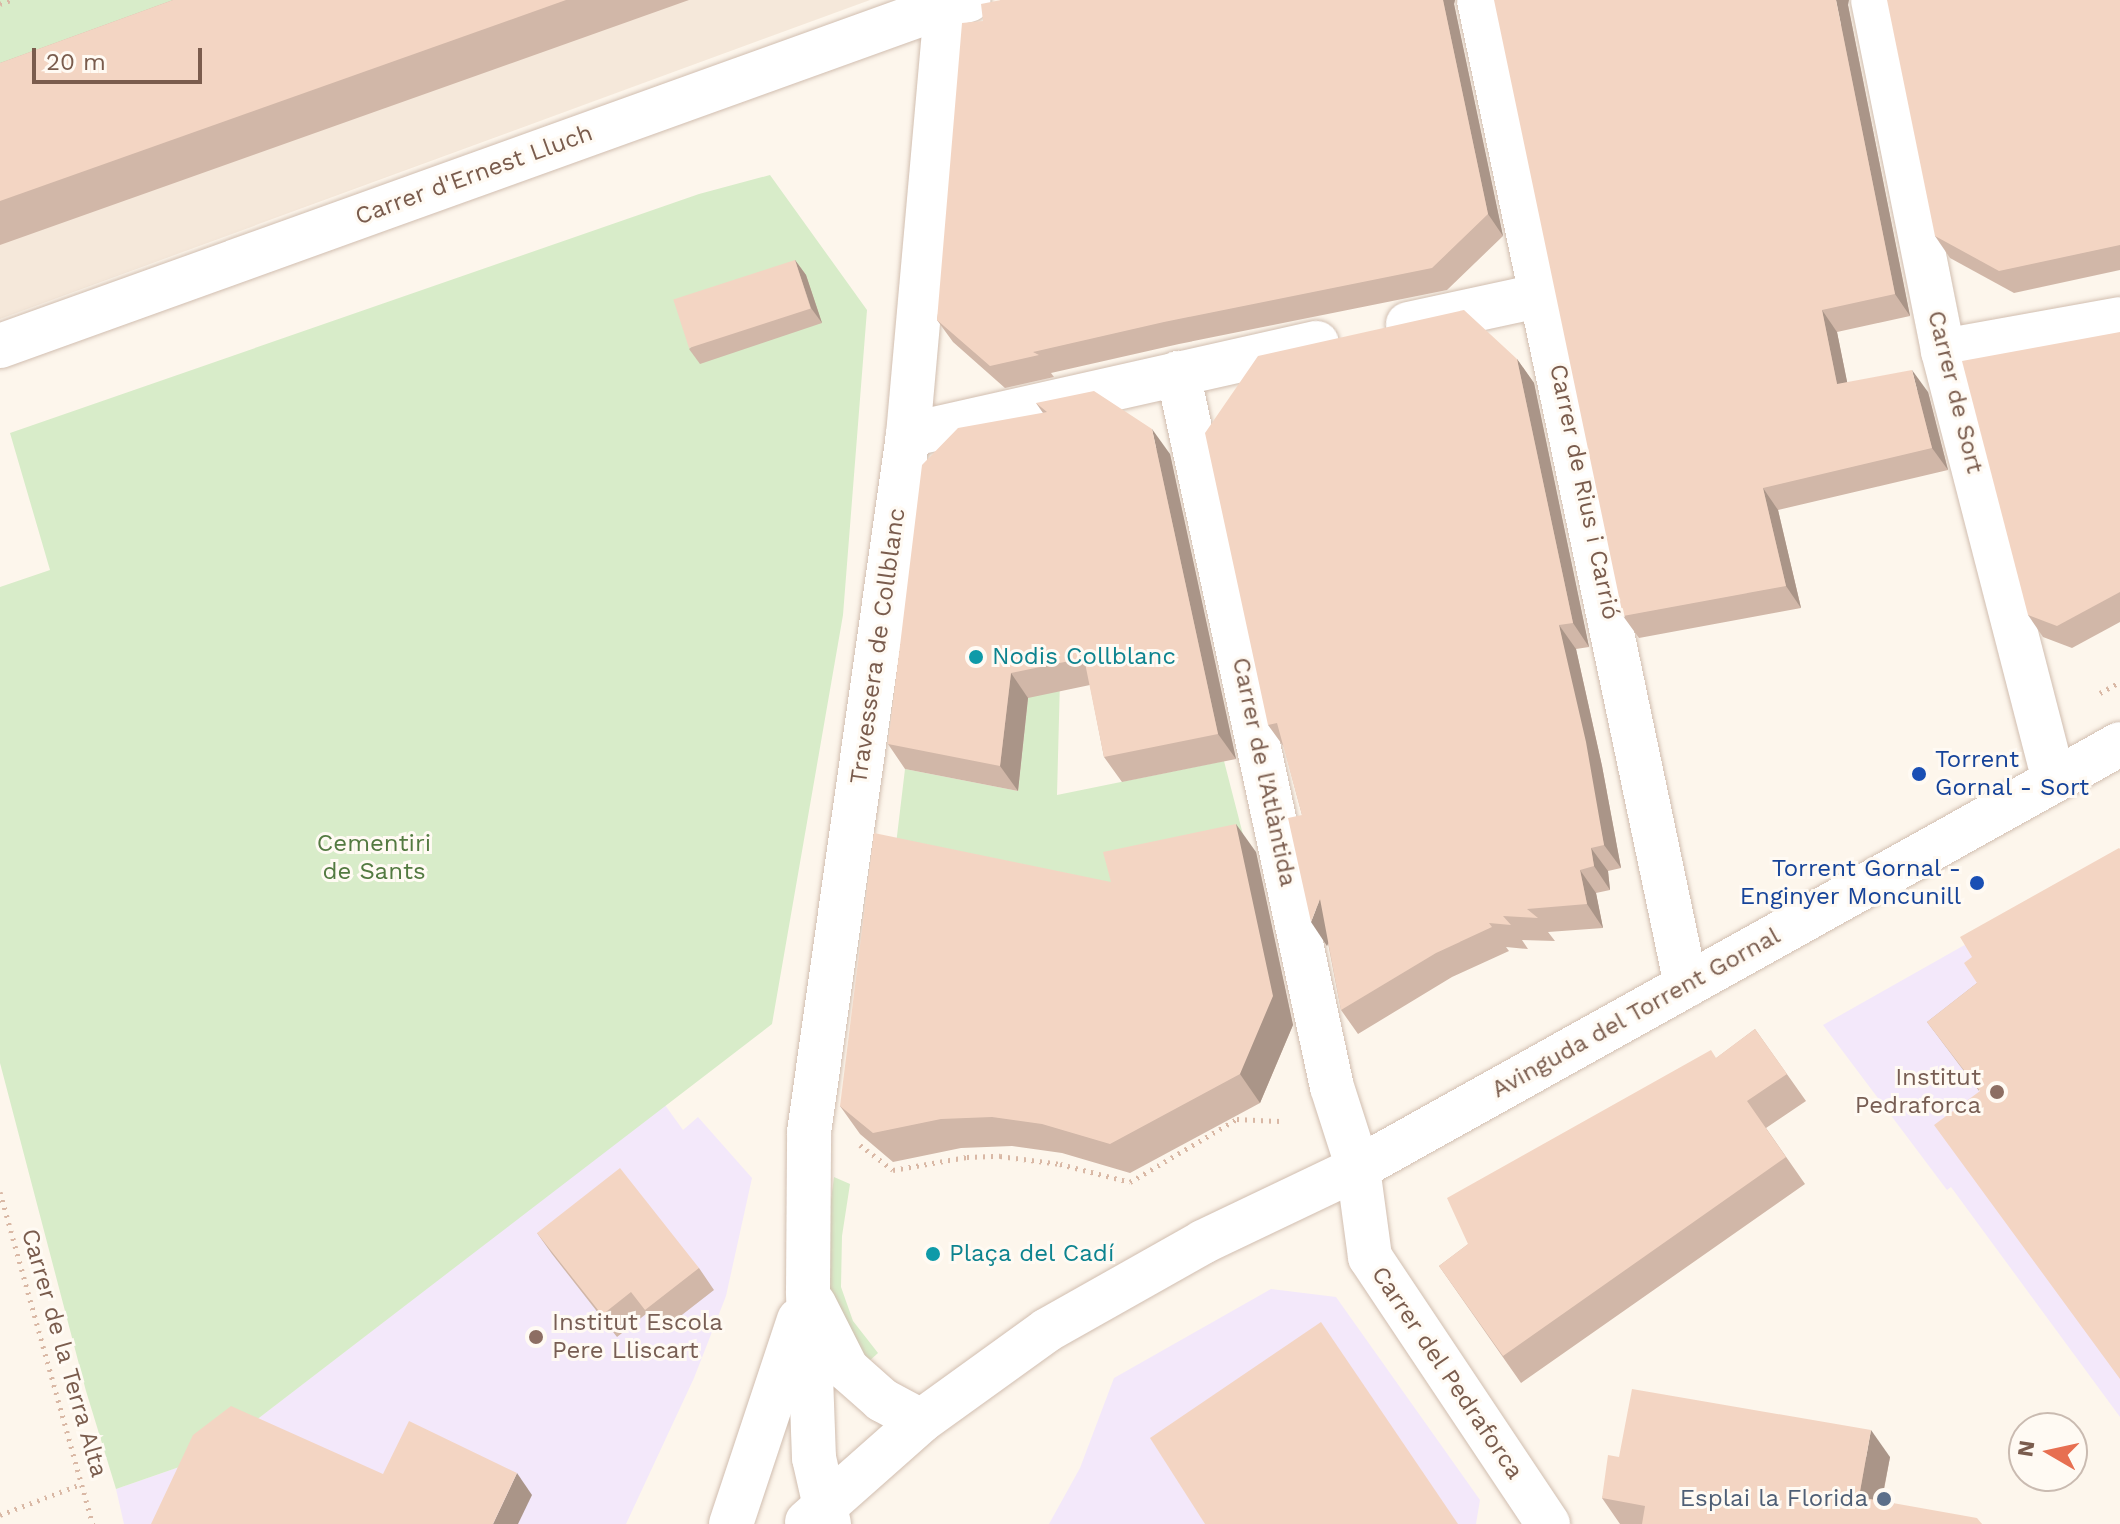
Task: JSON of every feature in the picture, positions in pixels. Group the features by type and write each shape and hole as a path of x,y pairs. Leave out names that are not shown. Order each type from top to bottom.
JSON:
{"street":[{"name":"Carrer de Rius i Carrió","path":"1479,0 1686,985"},
{"name":"Carrer de Sort","path":"1873,0 1943,351 2054,780"},
{"name":"Carrer d'Ernest Lluch","path":"0,346 954,2"},
{"name":"Travessera de Collblanc","path":"808,1291 809,1132 908,435 954,2"},
{"path":"908,435 1542,295"},
{"path":"1943,351 2120,319"},
{"name":"Carrer de l'Atlàntida","path":"1178,373 1332,1087 1358,1168"},
{"name":"Avinguda del Torrent Gornal","path":"921,1421 1047,1330 1189,1250 1358,1168 2120,744"},
{"name":"Carrer del Pedraforca","path":"1358,1168 1370,1257 1547,1524"},
{"path":"808,1291 847,1369 882,1400 921,1421 820,1518"},
{"path":"808,1291 814,1458 820,1518"},
{"path":"731,1524 808,1291"}],"path":[{"path":"0,4 11,0"},
{"path":"849,1138 893,1170 921,1163 1000,1156 1058,1163 1130,1182 1237,1119 1280,1121"},
{"name":"Carrer de la Terra Alta","path":"0,1192 93,1524"},
{"path":"0,1515 81,1484"}],"shaded area":[{"path":"0,0 870,0 0,319"},
{"name":"Institut Pedraforca","path":"2108,864 2120,866 2120,1417 1951,1187 1947,1190 1823,1025"},
{"name":"Institut Escola Pere Lliscart","path":"665,1105 683,1130 698,1117 752,1178 726,1296 694,1378 626,1524 124,1524 116,1489 208,1457"},
{"path":"1271,1289 1336,1297 1480,1500 1476,1524 1049,1524 1080,1468 1114,1378"}],"green space":[{"path":"0,0 293,0 0,106"},
{"name":"Cementiri de Sants","path":"770,175 867,310 843,615 772,1024 208,1457 116,1489 86,1391 0,1063 0,587 50,570 10,433 699,194"},
{"path":"1044,546 1061,642 1057,795 1224,761 1248,854 1057,894 894,861 905,769 1018,791"},
{"path":"834,1177 850,1184 842,1236 841,1287 853,1321 878,1353 866,1364 829,1305 826,1237"}],"building":[{"path":"173,0 566,0 0,201 0,63"},
{"path":"1001,0 1443,0 1488,214 1432,268 1164,322 1033,352 1039,355 990,366 937,320 962,23 983,21 981,4"},
{"path":"1494,0 1836,0 1895,294 1822,310 1837,384 1912,370 1932,448 1763,488 1786,586 1623,616"},
{"path":"1887,0 2120,0 2120,245 1999,271 1935,236"},
{"path":"795,260 811,309 689,348 673,300"},
{"path":"1464,310 1517,359 1573,623 1559,625 1586,742 1604,845 1591,848 1594,866 1580,870 1587,904 1527,909 1538,918 1503,916 1511,925 1489,923 1492,927 1436,953 1341,1010 1320,899 1311,922 1288,818 1302,815 1277,723 1268,725 1205,433 1258,356"},
{"path":"2120,332 2120,592 2057,626 2028,615 1962,361"},
{"path":"1094,391 1152,429 1218,734 1104,757 1084,658 1011,673 1000,766 888,744 922,465 958,428 1047,412 1036,403"},
{"path":"1236,824 1273,996 1240,1074 1110,1144 1042,1124 992,1117 941,1119 873,1133 840,1106 874,833 1111,882 1103,852"},
{"name":"Institut Pedraforca","path":"2119,848 2120,1379 1934,1125 1980,1091 1927,1022 1977,983 1964,963 1972,957 1960,937"},
{"path":"1755,1029 1787,1074 1747,1101 1786,1157 1503,1356 1439,1266 1468,1244 1447,1198 1711,1050 1716,1058"},
{"path":"620,1168 699,1268 645,1310 631,1292 602,1315 537,1233"},
{"path":"1321,1322 1458,1524 1205,1524 1150,1438"},
{"path":"1632,1389 1871,1430 1859,1497 1977,1518 1982,1524 1642,1524 1645,1506 1602,1498 1608,1455 1619,1457"},
{"path":"231,1406 383,1474 409,1421 517,1473 493,1524 151,1524 193,1435"}],"place":[{"name":"Nodis Collblanc","path":"976,657"},
{"name":"Torrent Gornal - Sort","path":"1919,774"},
{"name":"Torrent Gornal - Enginyer Moncunill","path":"1977,883"},
{"name":"Institut Pedraforca","path":"1997,1092"},
{"name":"Plaça del Cadí","path":"933,1254"},
{"name":"Institut Escola Pere Lliscart","path":"536,1337"},
{"name":"Esplai la Florida","path":"1884,1499"}]}
